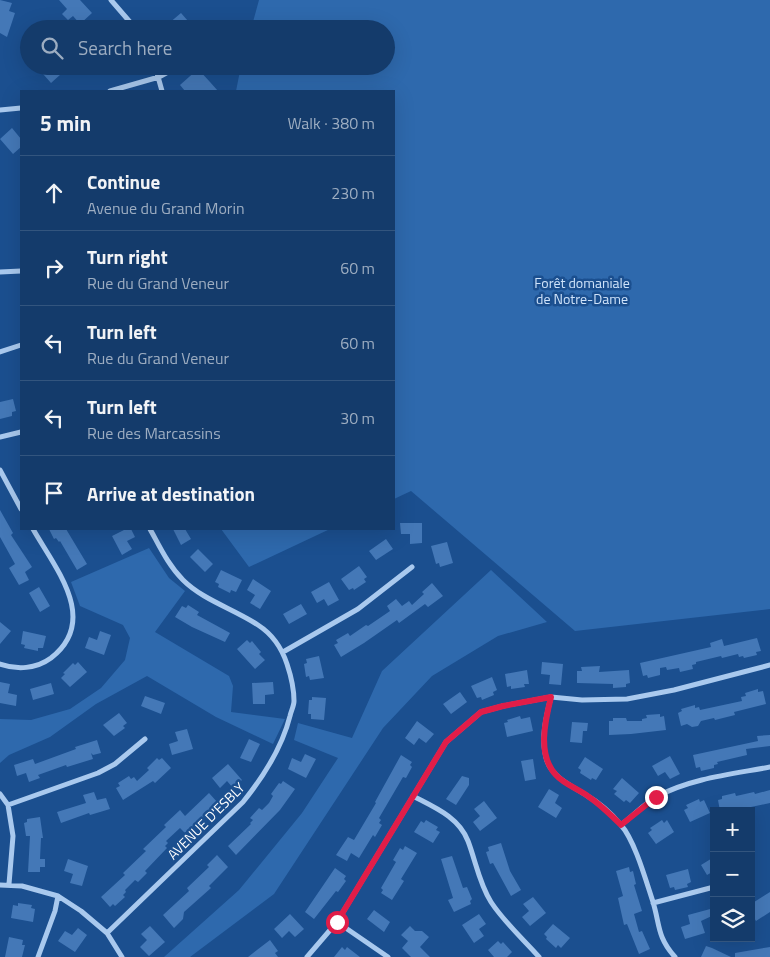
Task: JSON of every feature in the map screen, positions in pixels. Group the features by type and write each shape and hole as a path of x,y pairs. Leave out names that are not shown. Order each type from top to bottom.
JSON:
{"street":[{"path":"111,0 128,20"},
{"path":"114,90 163,75"},
{"path":"159,77 162,90"},
{"path":"0,110 20,108"},
{"path":"0,272 20,271"},
{"path":"0,352 20,344"},
{"path":"0,437 20,432"},
{"path":"0,470 20,506"},
{"path":"0,664 13,669 29,667 47,660 61,650 70,634 74,616 70,594 34,530"},
{"name":"AVENUE D'ESBLY","path":"107,933 243,802 262,777 278,750 294,702 292,678 283,652 273,638 260,626 207,597 184,581 169,564 151,530"},
{"path":"283,652 358,609 412,567"},
{"path":"307,957 337,922 446,742 481,712 551,697 582,700 627,699 674,690 770,665"},
{"path":"551,697 545,722 544,745 547,761 556,775 588,796 621,825 631,840 653,903 660,935 675,957"},
{"path":"8,806 98,773 115,764 145,739"},
{"path":"621,825 656,797 677,788 698,781 770,767"},
{"path":"0,794 8,806 13,836 9,884"},
{"path":"413,796 444,813 462,829 468,840 479,880 491,902 539,957"},
{"path":"0,885 9,884 58,896 81,911 107,933 122,957"},
{"path":"653,903 710,888"},
{"path":"38,957 55,911 58,896"},
{"path":"337,922 388,957"}],"green space":[{"name":"Forêt domaniale de Notre-Dame","path":"259,0 770,0 770,609 575,631 411,491 395,499 395,90 236,90 239,75 395,75 395,20 253,20"},
{"path":"222,530 328,530 249,567"},
{"path":"149,548 169,578 185,591 155,632 229,676 233,686 231,712 285,719 273,744 216,717 147,676 96,704 50,737 9,755 0,763 0,719 31,720 70,709 101,688 125,660 130,638 123,625 80,606 71,582"},
{"path":"491,570 547,622 498,636 432,676 383,728 274,894 190,957 164,957 239,890 302,813 338,758 294,740 298,723 352,738 382,671"}],"building":[{"path":"0,0 12,3 9,11 15,13 7,37 0,33"},
{"path":"59,0 80,0 92,13 84,20 76,20 73,16 68,20 62,14 67,9"},
{"path":"181,13 187,20 173,20"},
{"path":"44,75 60,75 51,83"},
{"path":"191,75 203,75 217,90 184,90 180,85"},
{"path":"12,128 20,138 20,148 13,154 0,139"},
{"path":"13,399 16,411 12,412 12,416 0,419 0,402"},
{"path":"0,510 13,533 11,535 32,567 25,572 29,580 19,585 9,568 15,564 0,537"},
{"path":"400,523 422,523 422,543 410,544 410,534 401,534"},
{"path":"50,530 67,530 87,564 77,570 60,541 56,538 54,539"},
{"path":"124,530 132,530 135,537 127,541 132,549 122,555 112,536"},
{"path":"174,530 186,530 191,539 181,545"},
{"path":"386,539 393,549 376,560 369,551"},
{"path":"447,542 453,563 440,567 439,563 436,564 431,546"},
{"path":"198,549 213,564 205,572 190,557"},
{"path":"359,566 367,577 364,579 366,582 354,590 353,588 349,590 341,579"},
{"path":"221,570 242,580 236,592 231,590 230,593 218,587 219,584 215,582"},
{"path":"253,579 271,591 260,609 250,603 255,595 247,590"},
{"path":"329,582 339,600 328,606 324,599 317,603 311,592"},
{"path":"432,583 443,596 428,607 425,604 399,623 397,620 341,657 334,645 338,643 336,640 348,633 350,636 390,611 387,606 396,599 402,606 409,601 412,605"},
{"path":"39,587 50,606 40,612 29,593"},
{"path":"301,604 307,614 289,624 283,614"},
{"path":"188,605 199,612 197,615 230,633 225,642 175,617 182,606 186,608"},
{"path":"0,622 11,631 0,644"},
{"path":"23,631 46,636 43,648 38,648 38,651 24,648 25,645 21,644"},
{"path":"100,631 111,635 104,655 85,648 89,637 97,640"},
{"path":"757,638 761,651 756,652 757,655 744,658 743,656 739,657 738,654 722,658 721,656 696,662 696,664 692,665 693,669 680,672 679,668 667,670 666,667 660,668 660,675 648,678 647,675 643,676 640,663 711,647 710,643 722,639 724,646"},
{"path":"247,640 250,643 252,641 261,652 259,654 265,660 255,669 237,649"},
{"path":"319,656 324,678 310,680 309,676 306,677 304,664 307,663 306,659"},
{"path":"78,662 87,672 70,687 61,678 65,674 63,673 73,663 75,665"},
{"path":"542,662 563,664 561,685 549,684 550,675 541,674"},
{"path":"600,666 599,672 629,670 630,683 626,684 626,687 613,688 613,684 577,683 577,671 582,671 581,667"},
{"path":"527,670 529,684 524,684 525,687 511,689 511,686 507,687 505,674"},
{"path":"492,677 497,690 493,692 494,695 482,700 481,697 477,698 471,686"},
{"path":"0,682 10,684 8,693 17,695 16,706 0,703"},
{"path":"273,682 274,694 265,695 265,704 253,704 252,683"},
{"path":"51,683 54,694 33,700 30,689"},
{"path":"758,689 758,692 763,691 766,704 734,712 735,715 701,721 698,726 692,727 687,724 681,726 678,713 682,711 681,709 695,705 695,708 699,707 700,710 742,701 741,697 746,696 745,693"},
{"path":"460,692 467,702 451,714 443,704"},
{"path":"145,696 165,703 161,714 141,706"},
{"path":"312,697 326,698 324,720 311,719 311,714 308,714 309,700 312,700"},
{"path":"119,713 127,723 123,726 125,728 114,736 103,725"},
{"path":"660,714 660,717 664,716 666,730 609,735 609,721 613,721 613,718 626,718 627,721 642,721 642,719 647,718 646,715"},
{"path":"520,716 521,719 530,717 533,731 507,737 504,723 508,722 507,720"},
{"path":"417,721 434,734 426,743 419,738 414,745 405,738"},
{"path":"572,722 588,723 587,731 583,731 582,743 570,742"},
{"path":"187,729 193,749 172,755 169,744 178,741 175,732"},
{"path":"770,735 770,746 746,749 747,755 717,762 718,764 714,765 714,768 701,771 700,767 696,768 693,755 758,741 757,736"},
{"path":"249,739 260,744 251,762 240,758"},
{"path":"97,740 101,753 93,755 91,753 93,759 67,767 66,765 38,775 40,778 29,782 26,773 17,776 14,765 33,759 35,764"},
{"path":"305,754 316,759 306,778 288,769 292,758 301,762"},
{"path":"401,755 412,762 410,765 412,767 406,778 403,777 379,818 381,820 379,823 382,825 375,837 373,835 359,858 351,853 347,861 336,855 348,837 354,840"},
{"path":"670,756 680,774 670,779 665,772 658,776 652,766"},
{"path":"585,757 603,769 596,780 592,778 591,780 580,773 581,770 578,768"},
{"path":"157,758 159,760 162,758 171,768 155,783 153,781 123,800 116,788 120,786 118,783 129,776 131,779 134,777 137,781 149,770 147,768"},
{"path":"533,759 536,779 525,781 521,761"},
{"path":"228,764 242,780 233,788 227,781 220,788 212,778"},
{"path":"462,776 469,778 469,785 456,805 446,799"},
{"path":"622,778 639,793 630,803 626,800 624,802 614,794 617,791 613,789"},
{"path":"283,781 295,789 280,810 236,855 228,846 251,824 253,820 250,818 259,808 262,810 269,803 273,796 271,794 279,783 281,784"},
{"path":"549,789 559,795 555,803 562,808 556,818 538,807"},
{"path":"770,790 770,803 751,807 719,807 718,800 722,799 722,796 735,793 736,796 754,792 755,794"},
{"path":"94,792 97,800 106,798 110,809 90,815 89,813 61,823 57,812 86,803 83,795"},
{"path":"209,793 218,803 215,806 217,808 208,817 206,815 186,834 180,828 166,841 168,843 165,846 167,848 145,871 147,873 138,882 135,880 125,890 126,892 123,895 125,897 115,906 113,904 110,907 101,897 125,875 123,873 146,851 143,849 166,827 164,825 180,810 185,816"},
{"path":"699,799 700,802 704,800 710,813 690,822 684,810 688,808 686,805"},
{"path":"484,801 497,818 480,831 473,822 480,816 474,809"},
{"path":"40,817 43,838 41,838 40,859 45,859 45,867 40,867 40,872 28,872 30,836 26,836 24,823 27,822 27,819"},
{"path":"426,820 438,827 436,830 440,832 433,843 414,832 421,821 424,823"},
{"path":"662,820 664,823 667,820 674,832 656,844 648,833 652,830 650,828"},
{"path":"501,843 510,871 521,890 511,896 493,863 490,864 486,852 489,851 488,847"},
{"path":"405,846 417,853 401,879 404,881 392,900 381,893 383,890 381,888 396,862 393,860 400,848 403,850"},
{"path":"217,855 228,867 209,886 211,888 184,912 183,919 174,928 163,915 189,891 187,888 209,867 207,865"},
{"path":"452,856 463,888 467,887 472,899 470,901 471,904 454,912 448,900 453,898 441,859"},
{"path":"68,859 88,866 82,886 70,883 73,874 64,871"},
{"path":"710,859 710,873 707,875 701,865"},
{"path":"629,867 630,872 633,871 636,884 634,885 642,911 634,914 639,932 642,931 650,949 639,954 627,924 624,925 618,898 623,896 616,871"},
{"path":"335,868 346,876 344,879 346,881 314,919 305,912"},
{"path":"688,869 691,882 687,884 688,887 675,890 674,887 670,888 666,875"},
{"path":"770,892 770,912 756,921 755,919 755,901"},
{"path":"533,897 546,913 530,926 522,917 529,911 523,904"},
{"path":"18,903 32,905 31,908 35,909 33,922 11,918 13,905 18,906"},
{"path":"710,909 710,917 701,921 705,933 685,939 681,927 690,924 688,915"},
{"path":"374,910 390,922 384,932 367,919"},
{"path":"290,914 304,929 295,937 289,931 282,938 274,929"},
{"path":"479,914 486,924 479,929 484,936 474,943 462,925"},
{"path":"553,924 570,938 561,948 558,945 556,948 546,939 547,937 544,934"},
{"path":"150,926 165,942 149,956 140,947 147,940 141,934"},
{"path":"410,926 415,931 422,931 429,937 420,947 430,957 411,957 402,948 408,941 401,935"},
{"path":"78,928 87,935 75,952 58,941 65,931 72,935"},
{"path":"9,937 23,940 22,945 25,945 22,957 5,957"},
{"path":"270,940 278,951 275,953 278,957 248,957"},
{"path":"498,941 501,944 503,942 512,952 507,957 494,957 488,950"},
{"path":"706,946 712,948 731,957 701,957"},
{"path":"342,947 345,950 347,947 360,957 334,957"},
{"path":"770,947 770,957 735,957 735,953"}],"route":[{"path":"337,922 446,742 481,712 528,700 551,697 545,722 544,745 547,761 556,775 588,796 621,825 656,797"}]}
